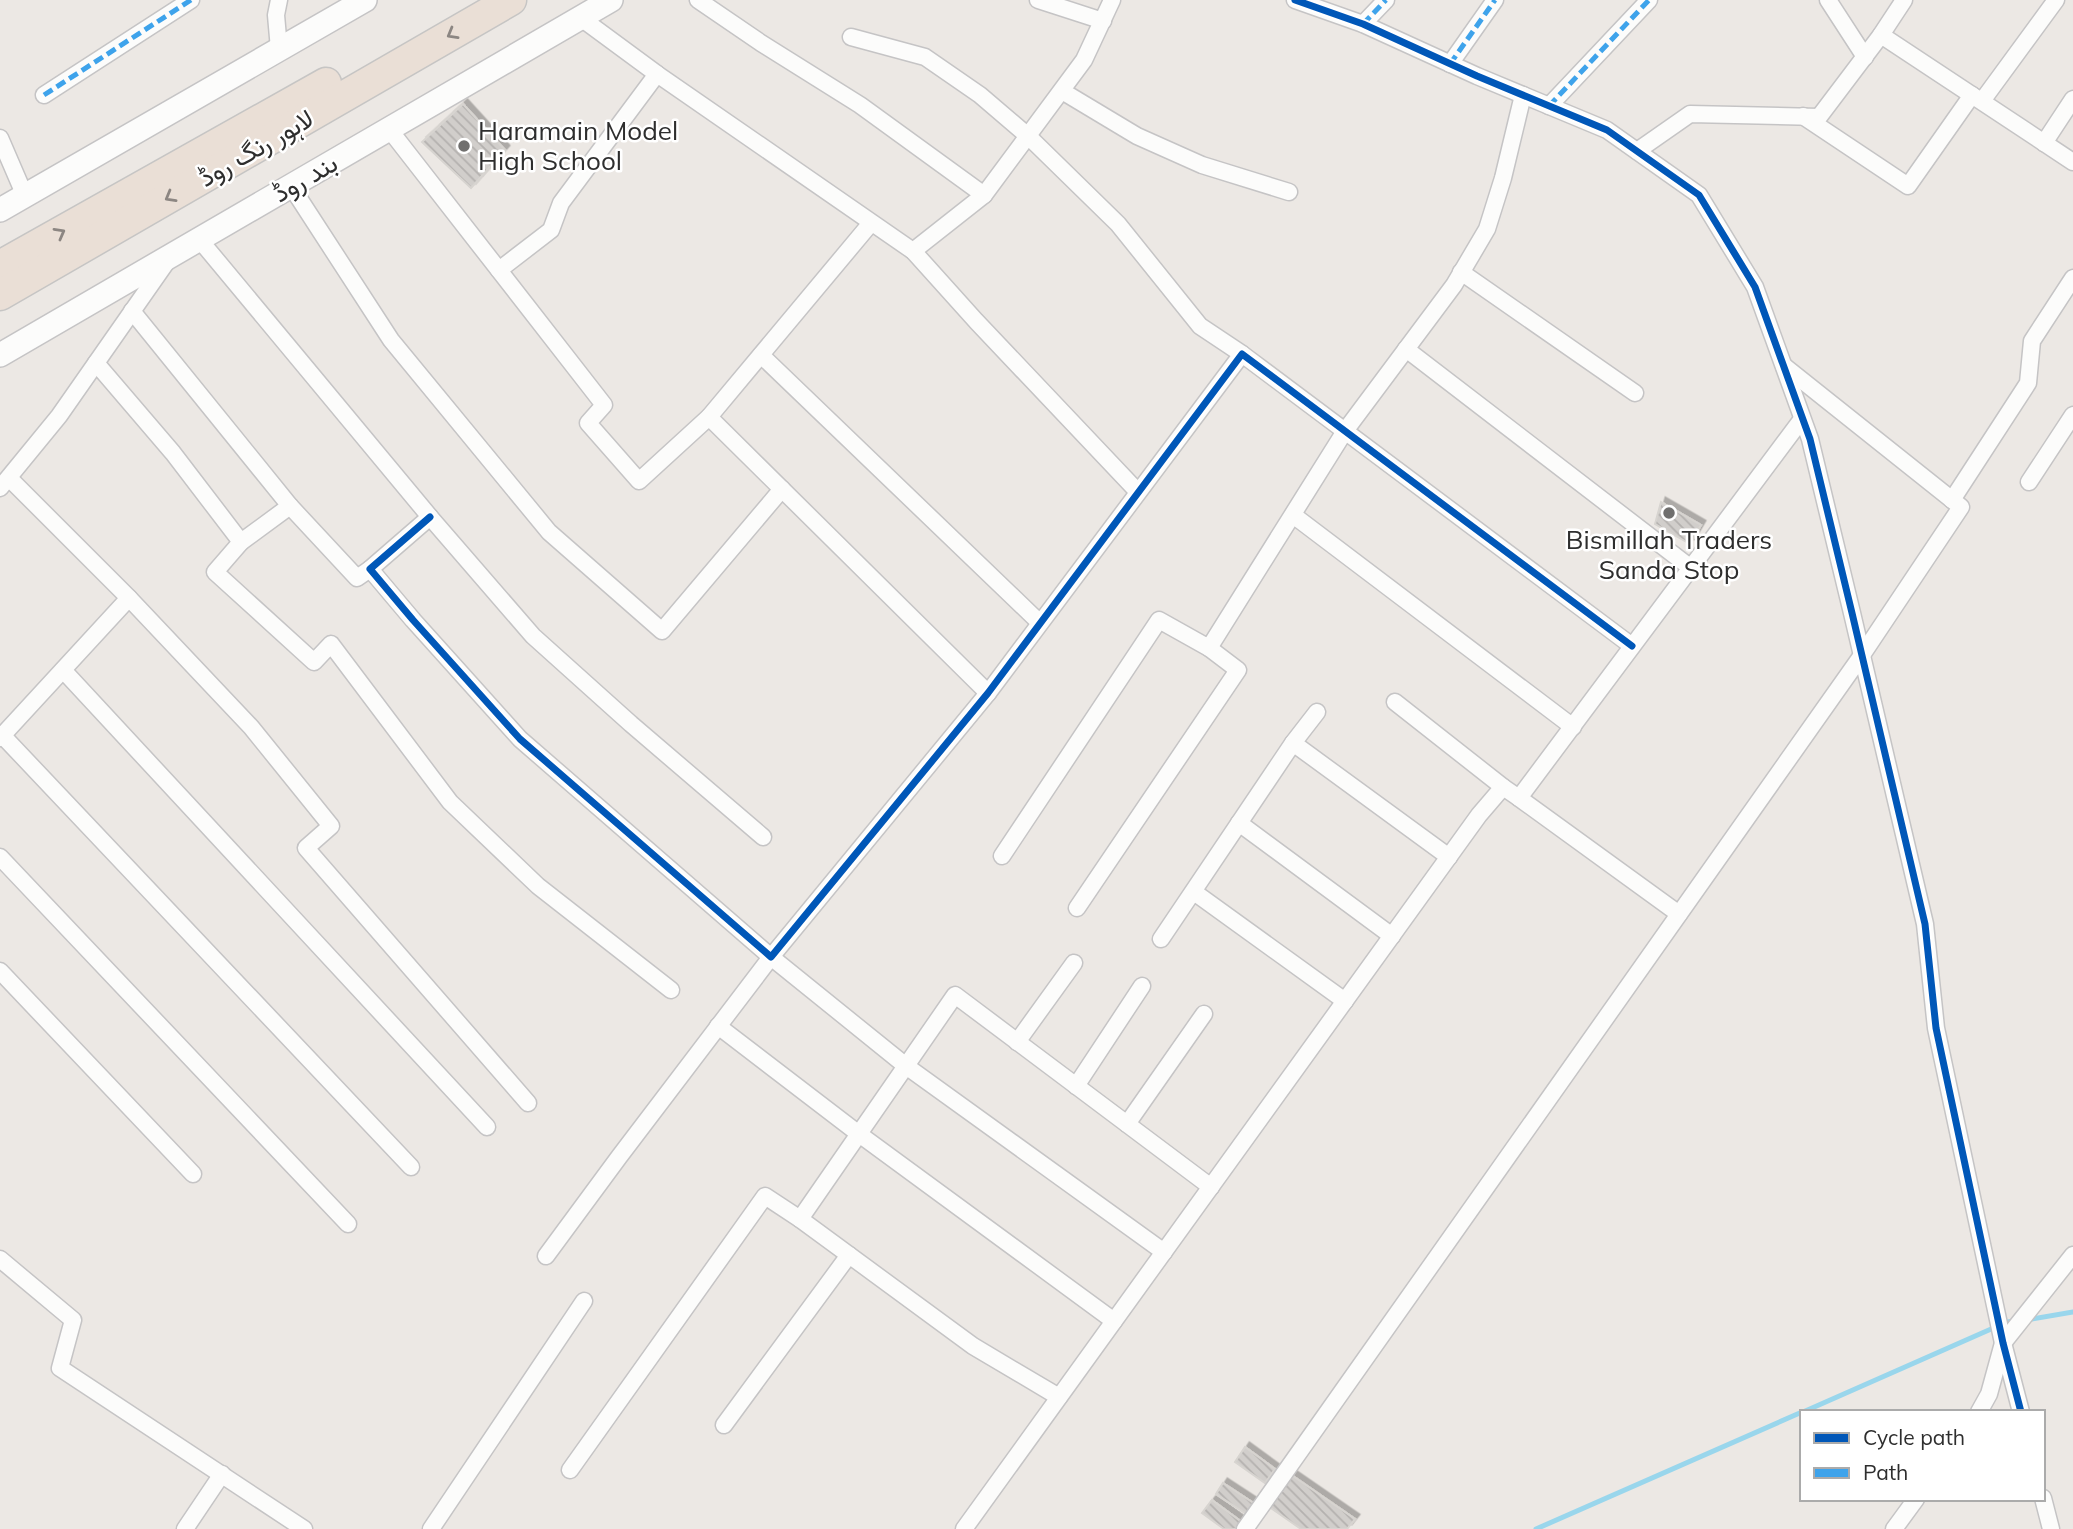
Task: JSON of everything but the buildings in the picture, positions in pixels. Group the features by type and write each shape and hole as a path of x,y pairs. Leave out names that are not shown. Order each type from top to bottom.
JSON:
{"highway":[{"name":"لاہور رنگ روڈ","path":"0,266 471,0"},
{"name":"لاہور رنگ روڈ","path":"0,295 511,0"}],"main road":[{"path":"0,210 365,0"},
{"name":"بند روڈ","path":"0,355 611,0"}],"street":[{"path":"44,95 191,0"},
{"path":"279,0 276,15 279,49"},
{"path":"698,0 860,105 984,195"},
{"path":"1038,0 1103,21"},
{"path":"913,251 984,195 1084,60 1112,0"},
{"path":"1295,0 1363,24 1606,130 1699,195 1755,287 1810,439 1862,655 1925,924 1936,1028 2003,1343 2020,1410"},
{"path":"1363,24 1386,0"},
{"path":"1450,64 1496,0"},
{"path":"1549,106 1648,0"},
{"path":"1828,0 1865,57"},
{"path":"1637,151 1690,114 1819,117 1904,0"},
{"path":"1803,116 1908,186 2056,0"},
{"path":"581,18 657,74 913,251 975,321 1138,492"},
{"path":"1881,35 2073,162"},
{"path":"851,37 925,57 980,95 1028,136 1118,224 1200,326 1242,354 1632,646"},
{"path":"499,270 551,230 561,203 657,74"},
{"path":"1062,91 1137,136 1202,165 1289,192"},
{"path":"1209,648 1345,431 1461,272 1487,229 1503,178 1523,95"},
{"path":"2044,143 2073,99"},
{"path":"389,129 604,405 588,423 639,481 709,417 871,223"},
{"path":"0,138 25,196"},
{"path":"291,186 391,340 549,532 662,631 782,489"},
{"path":"199,239 430,517 533,636 763,836"},
{"path":"172,255 59,416 4,483 129,598 251,727 331,825 306,848 528,1103"},
{"path":"1461,272 1635,393"},
{"path":"1952,500 2028,383 2032,341 2073,278"},
{"path":"132,311 290,506 357,578 430,517"},
{"path":"1406,349 1691,568"},
{"path":"546,1256 771,957 988,693 1242,354"},
{"path":"761,355 1040,623"},
{"path":"96,363 173,453 241,542"},
{"path":"1245,1529 1862,655 1961,507 1783,365"},
{"path":"2029,482 2073,415"},
{"path":"709,417 988,693"},
{"path":"1520,799 1802,419"},
{"path":"290,506 241,542 215,572 314,662 331,644 450,802 538,886 671,990"},
{"path":"1293,516 1573,727"},
{"path":"370,569 412,620 520,739 771,957 906,1066 1164,1252"},
{"path":"129,598 1,737 411,1167"},
{"path":"1002,856 1159,620 1209,648 1238,670 1077,908"},
{"path":"63,670 487,1127"},
{"path":"1395,702 1503,787 1679,914"},
{"path":"1161,939 1293,743 1317,712"},
{"path":"1293,743 1449,857"},
{"path":"964,1529 1345,1000 1503,787"},
{"path":"1239,823 1392,936"},
{"path":"0,857 348,1224"},
{"path":"1195,892 1345,1000"},
{"path":"1017,1042 1074,963"},
{"path":"0,971 194,1174"},
{"path":"1076,1086 1142,986"},
{"path":"800,1219 955,995 1211,1187"},
{"path":"1127,1124 1204,1014"},
{"path":"718,1026 859,1134 1114,1321"},
{"path":"570,1470 765,1196 973,1346 1059,1397"},
{"path":"724,1425 849,1255"},
{"path":"1980,1410 1989,1394 2003,1343 2073,1255"},
{"path":"0,1259 73,1320 60,1368 304,1529"},
{"path":"431,1529 584,1301"},
{"path":"185,1529 222,1474"},
{"path":"1894,1529 1915,1501"},
{"path":"2044,1501 2051,1529"}],"waterway":[{"path":"2026,1320 2073,1312"},
{"path":"1808,1410 2007,1322 2016,1321"},
{"path":"1536,1529 1800,1413"}],"marked path":[{"path":"44,95 191,0"},
{"path":"1363,24 1386,0"},
{"path":"1450,64 1495,0"},
{"path":"1549,106 1649,0"}],"cycle path":[{"path":"1295,0 1363,24 1477,76 1607,130 1699,195 1755,287 1810,439 1852,613 1925,924 1936,1028 2003,1343 2020,1410"},
{"path":"430,517 370,569 520,739 771,957 988,693 1242,354 1632,646"}],"place":[{"name":"Haramain Model High School","path":"464,146"},
{"name":"Bismillah Traders Sanda Stop","path":"1669,513"}]}
